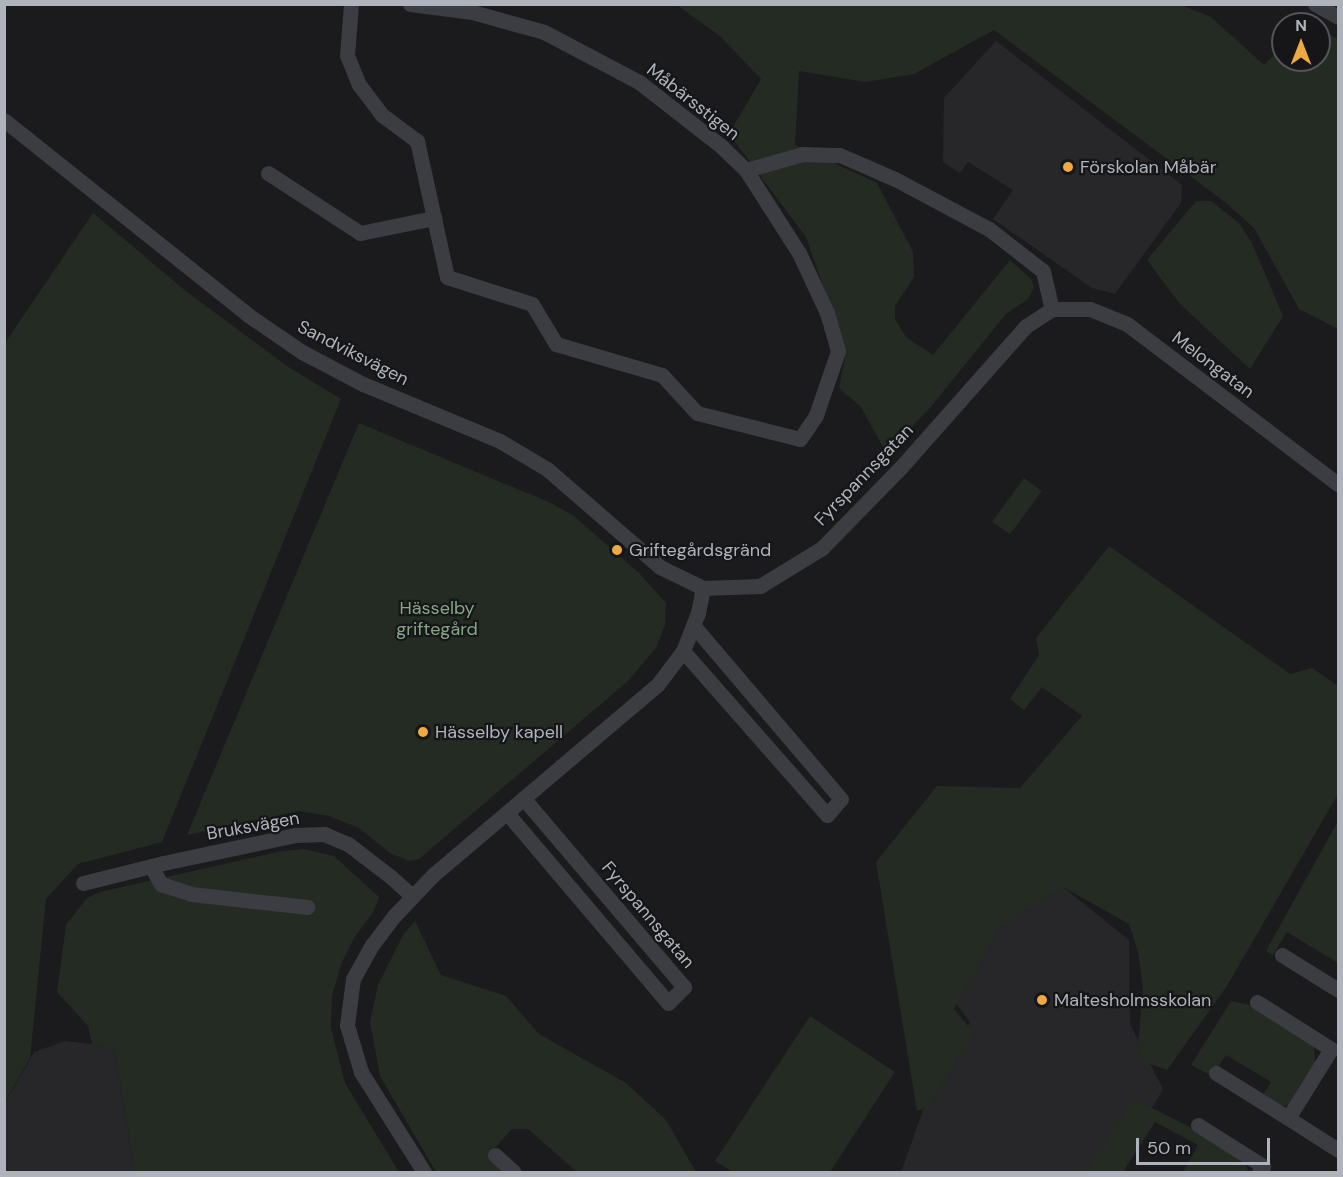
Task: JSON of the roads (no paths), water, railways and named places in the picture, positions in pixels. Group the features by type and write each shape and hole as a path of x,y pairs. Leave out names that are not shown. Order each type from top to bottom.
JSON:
{"street":[{"name":"Måbärsstigen","path":"351,4 347,56 359,85 382,115 417,141 447,277 532,304 556,345 662,375 697,413 800,439 816,415 838,351 827,313 799,253 746,170 721,146 639,82 544,32 473,8 410,4"},
{"path":"1315,4 1338,17"},
{"name":"Sandviksvägen","path":"4,120 248,315 302,352 363,384 500,441 546,469 660,567 703,588"},
{"path":"746,170 803,154 840,155 896,179 989,229 1044,271 1052,309"},
{"path":"268,173 360,233 434,218"},
{"name":"Fyrspannsgatan","path":"703,588 760,586 822,548 902,466 1026,326 1052,309"},
{"name":"Melongatan","path":"1052,309 1090,309 1127,324 1338,484"},
{"path":"424,1173 361,1072 347,1024 353,979 372,945 411,896 658,684 683,651 703,588"},
{"path":"683,651 826,815 841,799 693,625"},
{"name":"Fyrspannsgatan","path":"507,813 668,1003 684,987 524,798"},
{"name":"Bruksvägen","path":"83,883 151,866 296,836 324,834 348,844 391,877 411,896"},
{"path":"151,866 161,884 191,894 307,907"},
{"path":"1282,955 1338,990"},
{"path":"1257,1002 1331,1049 1288,1118"},
{"path":"1216,1073 1338,1150"},
{"path":"1198,1125 1263,1166 1259,1173"},
{"path":"495,1155 514,1173"}],"place":[{"name":"Förskolan Måbär","path":"1068,167"},
{"name":"Griftegårdsgränd","path":"617,550"},
{"name":"Hässelby kapell","path":"423,732"},
{"name":"Maltesholmsskolan","path":"1042,1000"}],"park label":[{"name":"Hässelby griftegård","path":"437,619"}]}
